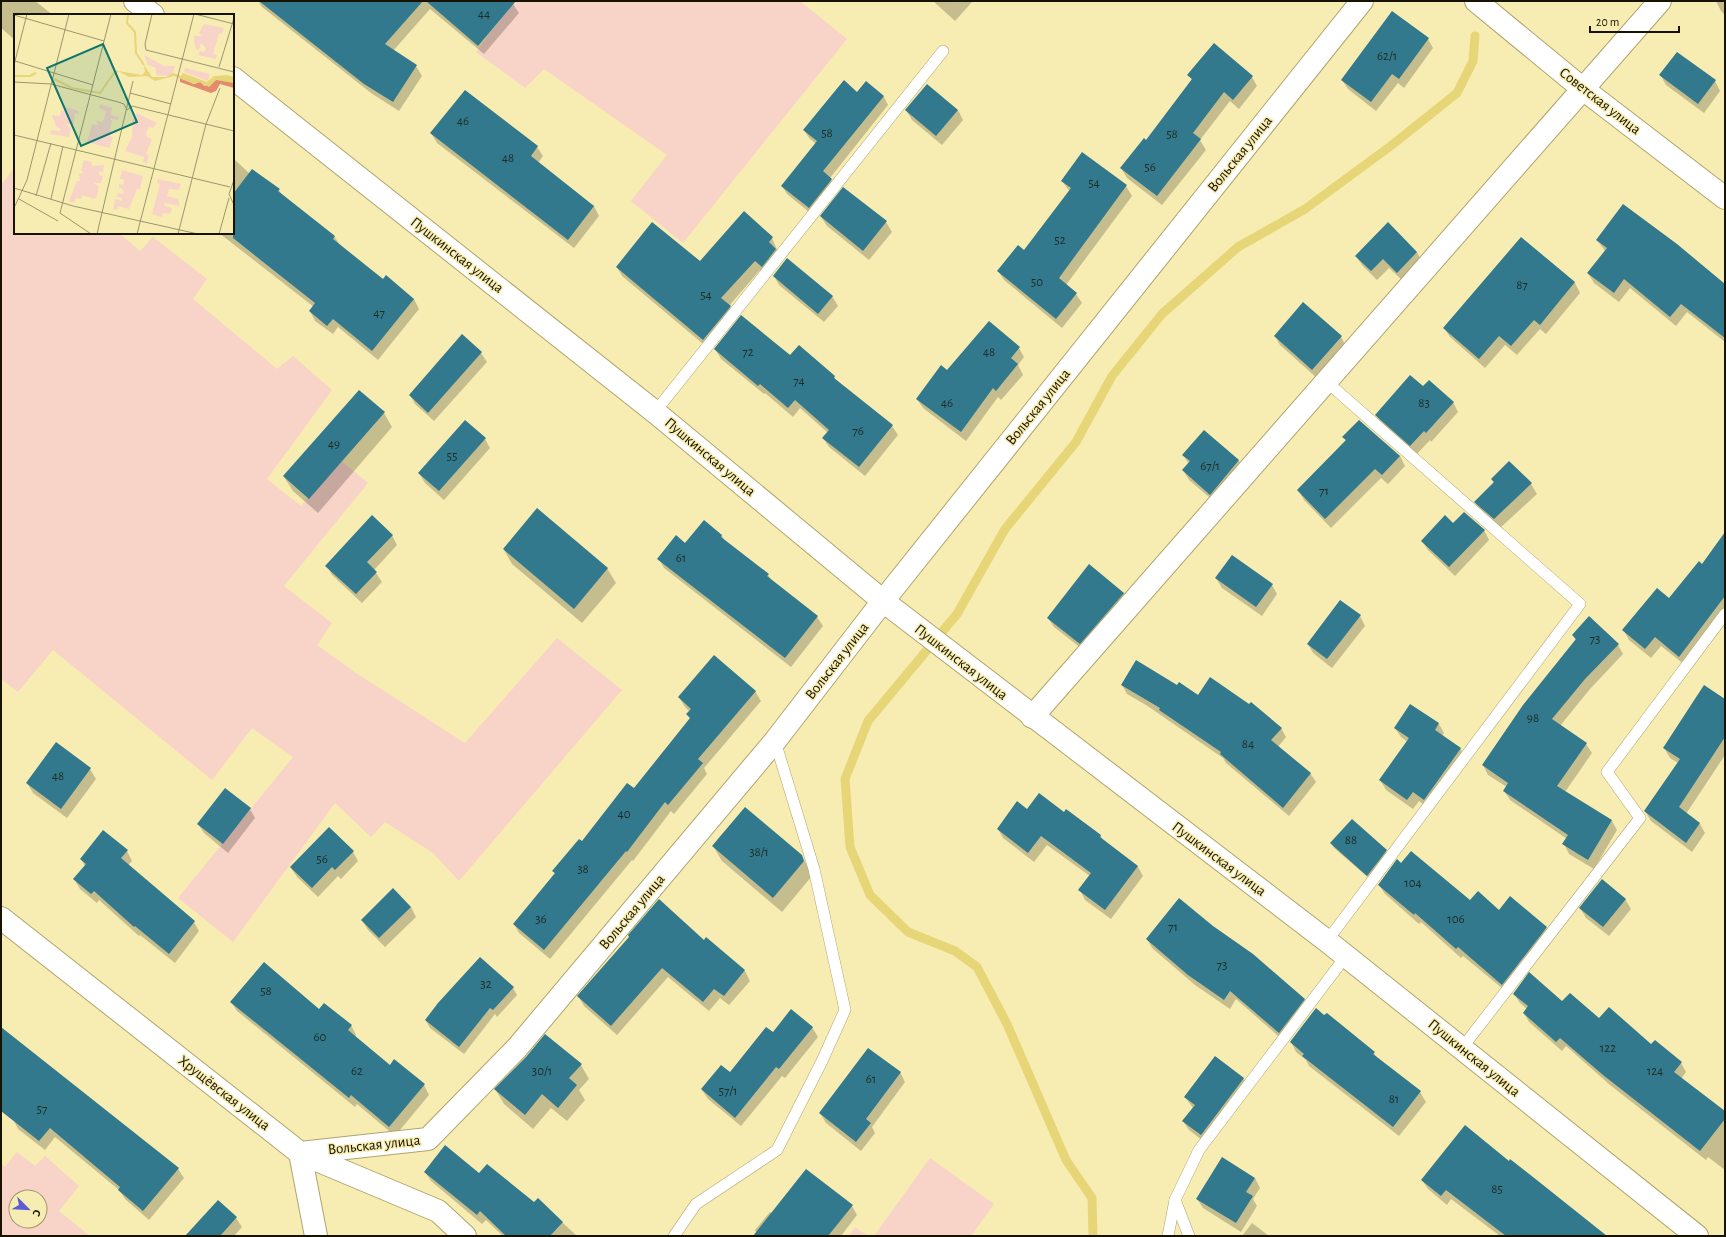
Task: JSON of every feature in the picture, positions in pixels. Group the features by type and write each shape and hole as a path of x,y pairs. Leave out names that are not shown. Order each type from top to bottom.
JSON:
{"street":[{"path":"135,1 152,14"},
{"name":"Вольская улица","path":"300,1153 428,1139 517,1048 775,741 883,601 1362,1"},
{"name":"Советская улица","path":"1476,1 1583,89 1725,198"},
{"path":"1032,717 1660,1"},
{"name":"Пушкинская улица","path":"234,79 656,412 912,624 1327,941 1697,1236"},
{"name":"Хрущёвская улица","path":"1,918 300,1153 438,1211 465,1236"},
{"path":"300,1153 316,1236"}],"lane":[{"path":"656,412 942,50"},
{"path":"1327,382 1580,604 1327,941"},
{"path":"1462,1048 1640,818 1608,772 1725,614"},
{"path":"674,1236 696,1204 777,1150 822,1061 845,1010 814,869 775,741"},
{"path":"1168,1236 1175,1200 1199,1150 1346,956"},
{"path":"1175,1200 1189,1236"}],"shaded area":[{"path":"514,1 800,1 847,39 683,243 631,201 667,155 544,69 525,88 476,52"},
{"path":"14,168 14,234 120,234 140,251 153,237 207,279 193,299 277,369 293,356 332,390 267,479 301,506 339,459 368,483 284,586 332,623 317,645 356,673 465,743 557,638 622,690 459,881 433,853 385,822 371,837 335,803 233,942 178,898 293,757 252,728 212,780 53,650 18,692 1,679 1,185"},
{"path":"17,1152 35,1166 45,1156 79,1186 59,1211 90,1236 1,1236 1,1164 5,1167"},
{"path":"930,1158 994,1204 971,1236 874,1236"},
{"path":"855,1227 868,1236 849,1236"}],"building":[{"path":"259,1 423,1 385,44 417,65 393,102 364,84"},
{"path":"426,1 516,1 478,46"},
{"path":"1392,11 1429,38 1399,79 1392,74 1371,102 1341,80"},
{"path":"1214,43 1253,76 1233,100 1224,92 1193,133 1201,139 1157,196 1120,168 1144,138 1146,140 1192,79 1187,75"},
{"path":"1677,52 1716,80 1698,104 1659,75"},
{"path":"844,80 857,92 866,81 884,96 823,171 832,179 809,208 781,186 817,141 803,130"},
{"path":"927,84 958,110 936,136 905,110"},
{"path":"465,90 538,146 531,156 594,206 568,240 430,133"},
{"path":"1082,152 1127,185 1059,278 1077,293 1056,319 997,271 1018,245 1024,250 1071,188 1061,181"},
{"path":"252,169 280,189 278,191 335,236 333,239 383,279 386,275 414,299 372,351 333,319 327,326 309,311 315,303 233,238 234,193"},
{"path":"843,187 887,221 863,251 820,216"},
{"path":"1623,204 1677,244 1725,284 1725,338 1681,304 1670,317 1624,279 1614,293 1587,273 1607,248 1596,240"},
{"path":"744,211 773,237 769,242 776,249 762,267 755,261 721,298 731,306 703,340 616,267 652,222 700,261"},
{"path":"1388,222 1417,252 1397,273 1383,259 1371,271 1355,256"},
{"path":"1521,237 1575,282 1540,325 1534,320 1511,346 1499,336 1479,359 1443,328"},
{"path":"787,258 833,296 818,314 773,276"},
{"path":"1303,302 1342,336 1312,370 1274,336"},
{"path":"741,315 790,355 799,345 835,376 834,378 893,425 859,467 822,438 829,430 795,400 788,408 760,384 758,386 714,349"},
{"path":"989,321 1020,347 1011,358 1018,364 996,391 993,388 961,432 916,399 941,365 947,370"},
{"path":"462,334 482,352 428,413 409,395"},
{"path":"1410,375 1423,386 1429,380 1454,402 1426,433 1424,431 1410,446 1375,415"},
{"path":"359,390 385,412 309,499 283,476"},
{"path":"465,420 486,438 439,491 418,473"},
{"path":"1359,420 1400,456 1382,475 1375,469 1325,519 1297,490 1346,440 1342,437"},
{"path":"1204,430 1239,460 1210,495 1182,470 1190,461 1182,455"},
{"path":"1509,461 1532,483 1494,519 1474,502 1494,482 1491,479"},
{"path":"537,508 608,568 574,609 503,549"},
{"path":"1464,512 1485,530 1449,567 1421,541 1445,515 1453,523"},
{"path":"372,515 393,535 367,562 377,572 356,594 325,566"},
{"path":"704,520 722,535 721,537 769,574 767,576 818,616 785,658 657,559 676,535 685,543"},
{"path":"1725,532 1725,596 1679,657 1655,637 1645,649 1622,630 1657,588 1669,598 1699,561 1702,564"},
{"path":"1232,555 1273,584 1256,607 1215,578"},
{"path":"1089,564 1124,593 1080,644 1047,618"},
{"path":"1340,600 1361,615 1327,659 1307,644"},
{"path":"1589,616 1619,644 1585,679 1552,719 1587,743 1557,786 1612,820 1588,860 1562,844 1568,835 1503,791 1508,783 1482,765 1523,705 1576,639 1572,635"},
{"path":"714,655 756,691 698,759 703,763 668,805 665,802 627,852 626,851 544,950 513,924 555,873 552,871 579,839 582,841 627,783 634,788 690,718 686,714 691,709 678,697"},
{"path":"1136,660 1177,685 1179,682 1198,695 1210,677 1249,704 1251,702 1282,728 1271,740 1311,773 1283,808 1220,754 1221,752 1159,710 1160,708 1121,685"},
{"path":"1704,685 1725,699 1725,737 1679,807 1700,823 1686,843 1644,811 1680,759 1663,748"},
{"path":"1410,704 1439,723 1435,730 1461,748 1424,800 1413,792 1407,800 1379,780 1409,738 1394,728"},
{"path":"56,742 91,768 61,809 26,783"},
{"path":"225,788 251,808 223,844 197,824"},
{"path":"1039,793 1064,812 1066,809 1101,835 1100,837 1138,866 1105,910 1078,890 1091,873 1041,836 1028,853 997,829 1017,801 1027,809"},
{"path":"745,807 802,855 804,861 773,898 712,846"},
{"path":"1352,819 1387,850 1367,876 1330,843"},
{"path":"329,827 354,851 335,870 332,867 312,888 290,867"},
{"path":"103,830 128,850 121,858 195,921 169,954 135,926 134,927 94,891 91,894 73,879 86,864 80,859"},
{"path":"1411,851 1470,900 1478,891 1499,910 1510,896 1547,927 1502,985 1458,947 1456,949 1415,913 1414,915 1378,885 1397,859 1401,863"},
{"path":"1602,879 1626,899 1603,927 1579,908"},
{"path":"393,888 411,907 379,938 361,920"},
{"path":"1179,898 1213,926 1253,954 1305,999 1279,1033 1230,991 1224,1000 1188,975 1146,939"},
{"path":"659,899 704,940 706,937 745,970 724,996 714,989 703,1002 662,968 611,1026 577,996 629,937 628,935"},
{"path":"480,957 514,987 493,1010 490,1008 459,1047 425,1020 438,1003"},
{"path":"264,962 319,1009 324,1003 352,1025 348,1030 390,1065 394,1059 425,1084 389,1127 351,1095 349,1098 230,1002"},
{"path":"1529,972 1562,1001 1570,993 1599,1018 1609,1007 1651,1044 1655,1040 1682,1062 1674,1072 1725,1111 1725,1119 1700,1151 1603,1075 1560,1038 1556,1042 1523,1013 1528,1006 1513,994"},
{"path":"1316,1008 1324,1015 1327,1013 1375,1052 1373,1054 1421,1091 1393,1127 1302,1056 1304,1054 1290,1042"},
{"path":"791,1009 813,1027 779,1069 776,1067 735,1118 701,1089 721,1065 730,1072 766,1027 773,1032"},
{"path":"1,1027 179,1168 143,1211 118,1190 120,1187 50,1128 39,1141 1,1111"},
{"path":"545,1034 582,1064 569,1078 577,1085 558,1108 542,1094 525,1115 494,1089 526,1057"},
{"path":"868,1048 901,1072 866,1119 871,1123 856,1142 819,1113"},
{"path":"1215,1056 1244,1078 1201,1135 1182,1121 1195,1105 1184,1097"},
{"path":"1465,1125 1509,1161 1510,1159 1607,1236 1506,1236 1446,1190 1441,1196 1421,1180"},
{"path":"445,1145 479,1173 487,1164 534,1202 538,1198 563,1222 550,1236 506,1236 480,1211 477,1215 424,1172"},
{"path":"1222,1157 1255,1178 1246,1192 1253,1196 1236,1223 1196,1199"},
{"path":"806,1169 853,1205 828,1236 753,1236"},
{"path":"218,1200 237,1217 220,1236 185,1236"}],"waterway":[{"path":"1093,1236 1092,1198 1066,1160 1007,1024 977,967 955,951 908,932 870,895 850,847 845,779 868,721 957,614 1005,529 1076,442 1112,376 1162,314 1238,247 1305,209 1392,145 1457,93 1473,61 1475,36"}]}
